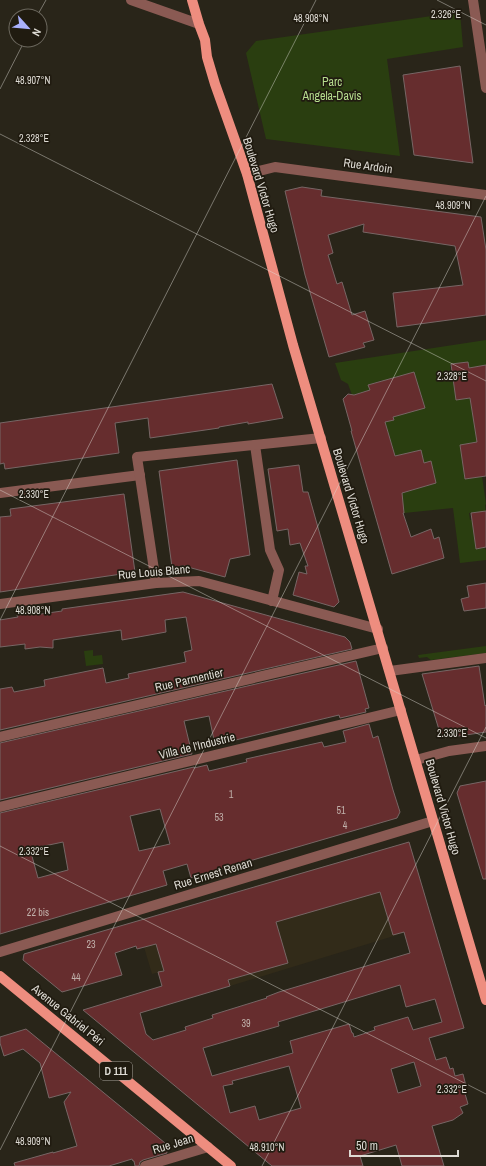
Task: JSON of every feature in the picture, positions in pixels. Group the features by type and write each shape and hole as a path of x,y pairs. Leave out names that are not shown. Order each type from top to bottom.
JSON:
{"main road":[{"name":"Boulevard Victor Hugo","path":"192,0 205,40 215,84 247,174 293,346 378,629 486,1000"},
{"name":"Avenue Gabriel Péri","path":"0,976 231,1166"}],"street":[{"path":"131,0 199,24"},
{"path":"474,0 486,88"},
{"name":"Rue Ardoin","path":"247,174 275,167 486,195"},
{"path":"156,583 137,457 321,438"},
{"path":"255,445 270,550 279,570 272,601"},
{"path":"0,493 140,475"},
{"name":"Rue Louis Blanc","path":"0,604 156,583 199,581 378,629"},
{"name":"Rue Parmentier","path":"0,737 383,648"},
{"path":"390,671 486,658"},
{"name":"Villa de l'Industrie","path":"0,807 401,710"},
{"path":"416,760 450,751 486,746"},
{"name":"Rue Ernest Renan","path":"0,952 433,821"},
{"name":"Rue Jean","path":"145,1166 208,1147"}],"shaded area":[{"path":"409,842 414,857 394,862 405,897 424,892 433,924 230,986 164,971 152,974 144,947 180,936 173,910 193,904 201,930 262,912 254,886"}],"green space":[{"name":"Parc Angela-Davis","path":"460,12 463,47 387,59 400,156 266,139 246,53 256,41"},
{"path":"486,340 486,365 469,368 468,362 450,365 451,374 453,374 456,400 470,398 477,442 460,445 465,479 482,476 486,504 486,514 478,512 469,513 470,520 472,520 476,549 484,548 486,550 486,560 460,563 453,508 404,513 400,500 400,494 436,483 431,462 424,463 421,450 408,453 397,461 385,422 394,420 393,417 425,407 414,372 400,376 384,385 382,380 369,385 370,390 352,395 348,384 341,380 335,363"},
{"path":"486,646 486,653 431,660 427,657 419,658 418,655"},
{"path":"93,650 93,656 102,655 103,664 86,666 84,651"}],"building":[{"path":"460,66 473,163 414,155 403,75"},
{"path":"302,187 322,190 321,196 481,217 486,250 486,315 397,327 393,293 463,285 455,246 363,232 364,224 328,235 333,253 328,255 337,284 342,282 352,315 365,311 374,340 363,343 365,347 329,357 305,275 285,191"},
{"path":"468,362 469,368 486,365 486,476 465,479 460,445 477,442 470,398 456,400 451,364"},
{"path":"414,372 425,408 393,417 394,420 385,422 395,456 421,450 424,463 431,461 436,483 402,493 403,513 411,537 431,529 434,539 439,537 444,558 392,574 343,399 348,394 354,395 370,390 368,385"},
{"path":"272,384 283,418 248,424 248,422 219,428 150,438 148,418 115,423 119,453 5,469 4,463 0,464 0,423"},
{"path":"237,460 250,555 230,559 225,577 184,566 172,567 159,471"},
{"path":"299,465 303,492 308,492 339,602 334,607 293,595 299,572 307,574 305,566 308,566 300,543 290,545 288,529 277,531 268,469"},
{"path":"124,494 135,572 0,592 0,517 11,516 10,509"},
{"path":"486,511 486,547 476,549 471,513"},
{"path":"486,583 486,608 464,611 461,599 469,597 467,586"},
{"path":"183,592 345,637 350,642 352,649 0,730 0,689 12,687 14,692 45,686 44,680 103,668 106,683 129,678 128,674 186,662 184,652 192,650 186,617 165,620 166,632 122,640 121,630 53,640 53,648 40,647 25,649 25,644 0,647 0,620 18,617 17,615 40,612 41,614 62,611 62,609"},
{"path":"356,661 369,708 365,709 366,712 340,718 339,715 215,745 209,716 184,721 192,754 0,800 0,743"},
{"path":"479,666 485,706 486,705 486,732 445,738 440,733 422,674"},
{"path":"369,724 373,738 378,736 400,812 397,818 191,878 187,864 163,871 167,885 0,934 0,813 194,767 207,765 209,771 247,762 246,759 322,742 324,747 346,742 343,731","holes":["160,809 170,844 139,851 130,816","63,842 68,870 38,878 30,849"]},
{"path":"486,781 486,879 483,879 457,793 460,786"},
{"path":"409,842 464,1028 429,1038 436,1060 446,1057 450,1069 453,1068 455,1076 463,1074 466,1086 463,1087 468,1104 460,1107 463,1113 453,1120 432,1126 444,1166 402,1166 396,1145 360,1156 363,1166 272,1166 83,1010 162,986 158,972 164,971 156,944 137,949 136,946 115,953 122,975 62,992 23,960 24,954","holes":["380,892 393,935 404,932 410,953 279,992 266,997 267,998 212,1015 213,1018 185,1027 186,1030 153,1040 146,1034 140,1013 230,986 228,980 288,963 276,922","400,985 406,1007 435,999 442,1022 413,1030 408,1017 374,1027 375,1030 354,1037 349,1024 290,1041 293,1053 212,1076 203,1048 279,1026 278,1022","414,1062 421,1086 398,1093 391,1069","289,1066 301,1108 259,1120 255,1106 230,1113 223,1086 233,1084 232,1081"]},
{"path":"26,1029 165,1143 167,1153 143,1160 140,1162 139,1166 135,1166 132,1159 109,1166 15,1166 14,1163 77,1146 64,1102 71,1092 49,1098 40,1063 23,1049 4,1056 0,1043 0,1037"}]}
